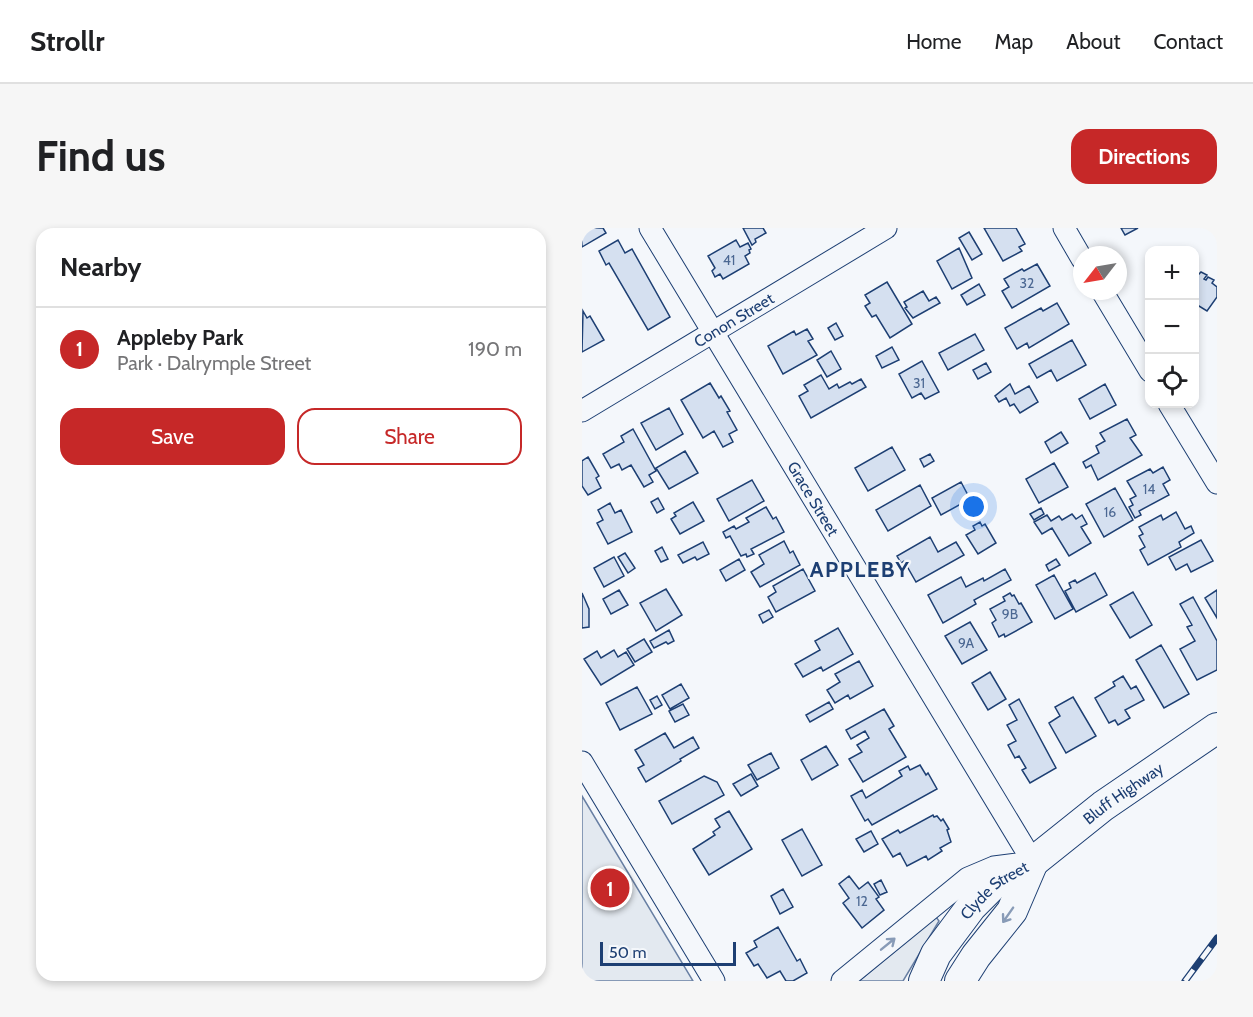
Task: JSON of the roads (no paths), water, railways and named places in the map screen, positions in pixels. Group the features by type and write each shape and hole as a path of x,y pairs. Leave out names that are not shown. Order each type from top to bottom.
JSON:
{"highway":[{"name":"Bluff Highway","path":"1033,862 1103,806 1217,728"},
{"name":"Clyde Street","path":"960,979 1012,911 1033,862"},
{"name":"Clyde Street","path":"924,981 936,954 971,907 996,882 1033,862"}],"street":[{"name":"Grace Street","path":"650,228 1033,862"},
{"name":"Conon Street","path":"582,411 886,228"},
{"path":"1064,228 1074,246"},
{"path":"1107,300 1145,364"},
{"path":"1171,408 1217,483"},
{"path":"582,762 714,981"},
{"path":"842,981 968,878 994,867 1033,862"}],"railway":[{"path":"1185,981 1217,938"}],"place":[{"name":"Appleby Park","path":"610,888"}],"district":[{"name":"APPLEBY","path":"860,569"}]}
